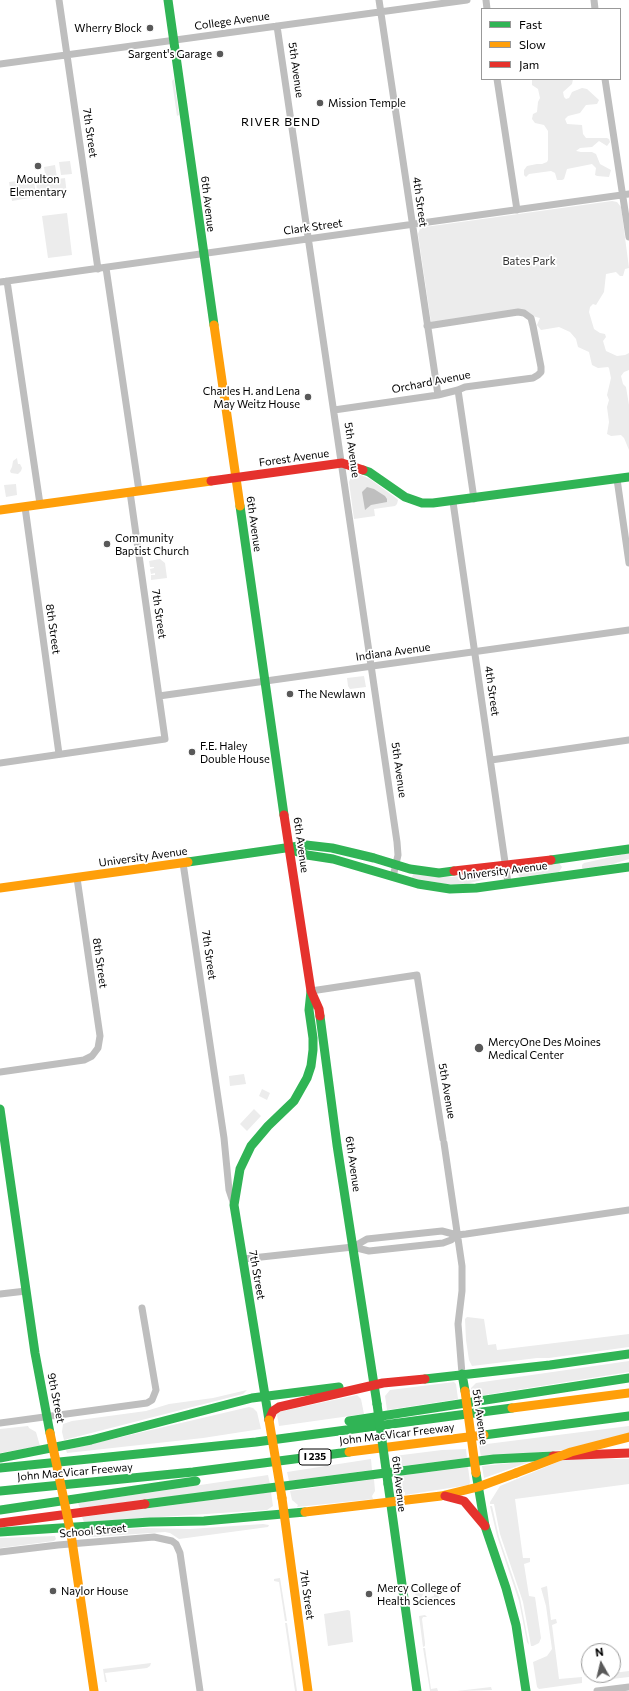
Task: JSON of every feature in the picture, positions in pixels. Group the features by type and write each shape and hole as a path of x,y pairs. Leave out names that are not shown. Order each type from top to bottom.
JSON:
{"main road":[{"name":"6th Avenue","path":"168,0 289,849 310,991 319,1009 417,1691"},
{"name":"Forest Avenue","path":"0,510 342,463 369,472 396,492 412,500 433,504 629,477"},
{"name":"University Avenue","path":"0,888 306,846 323,846 368,857 396,866 439,873 506,866 629,849"},
{"name":"University Avenue","path":"289,849 302,854 333,860 428,886 450,889 476,888 629,866"},
{"path":"234,1205 240,1169 251,1146 268,1126 294,1101 307,1078 312,1050 309,1010 310,991"},
{"name":"9th Street","path":"0,1109 46,1417 72,1539 94,1691"},
{"name":"7th Street","path":"234,1205 282,1498 283,1515 308,1691"},
{"path":"269,1420 273,1412 278,1407 374,1385 550,1365 629,1354"},
{"name":"5th Avenue","path":"462,1374 485,1526 506,1588 516,1625 526,1691"},
{"path":"202,1448 350,1420 629,1378"},
{"path":"0,1458 91,1440 265,1395 333,1387 361,1389"},
{"name":"John MacVicar Freeway","path":"0,1468 74,1462 202,1448 629,1393"},
{"name":"John MacVicar Freeway","path":"0,1491 140,1478 629,1416"},
{"path":"0,1532 150,1522 204,1521 283,1515 441,1496 478,1487 571,1452 629,1437"},
{"path":"0,1523 494,1459 585,1453 629,1453"},
{"path":"0,1510 208,1479 233,1473 257,1464"},
{"path":"441,1496 453,1497 464,1501 485,1526"}],"street":[{"name":"7th Street","path":"59,0 98,269"},
{"name":"4th Street","path":"379,0 438,395"},
{"name":"College Avenue","path":"0,64 467,0"},
{"name":"5th Avenue","path":"277,26 398,842 398,855 393,877"},
{"path":"497,80 517,210"},
{"path":"605,80 626,195 629,237"},
{"name":"Clark Street","path":"4,282 626,195"},
{"name":"7th Street","path":"59,754 165,739 106,268"},
{"path":"4,282 40,504"},
{"name":"Orchard Avenue","path":"334,410 438,395 465,387 533,378 538,375 541,368 533,326 528,314 518,312 427,326"},
{"path":"458,390 474,499"},
{"path":"617,479 629,563"},
{"name":"4th Street","path":"453,502 508,883"},
{"name":"8th Street","path":"25,506 59,754"},
{"name":"Indiana Avenue","path":"159,696 629,630"},
{"path":"491,760 629,740"},
{"path":"0,763 59,754"},
{"name":"7th Street","path":"183,863 224,1138 229,1190 234,1205"},
{"name":"8th Street","path":"0,1072 84,1060 92,1056 97,1051 100,1036 77,878"},
{"name":"5th Avenue","path":"310,991 417,975 463,1274 458,1324 462,1374"},
{"path":"353,1247 367,1239 442,1231 457,1235 629,1210"},
{"path":"243,1259 353,1247 369,1251 443,1243 451,1240 457,1235"},
{"path":"0,1294 26,1291"},
{"path":"0,1423 147,1403 154,1397 156,1390 142,1308"},
{"name":"School Street","path":"0,1552 72,1539 161,1537 172,1541 176,1544 180,1553 200,1691"},
{"path":"597,1691 629,1687"}],"green space":[{"path":"174,79 179,115 177,116 172,81"},
{"path":"532,80 573,80 572,84 563,92 566,99 569,98 572,92 582,88 587,89 599,100 597,104 586,105 580,113 568,116 565,119 567,124 582,125 583,134 586,138 609,139 610,142 607,146 599,141 592,147 580,148 576,151 592,152 596,154 600,164 611,170 609,177 595,175 596,168 592,164 567,169 564,179 562,180 557,180 555,173 551,171 529,174 526,177 524,175 524,170 527,166 542,164 548,160 548,131 544,125 535,123 532,119 533,114 537,112 540,98 538,89 532,85"},
{"path":"70,161 72,174 61,175 59,162"},
{"path":"55,165 57,178 46,180 44,167"},
{"path":"65,178 67,195 38,198 36,182"},
{"path":"34,179 36,197 12,201 9,182"},
{"name":"Bates Park","path":"612,201 617,202 621,207 629,268 625,269 623,276 620,276 616,272 606,274 604,292 596,305 593,304 590,307 589,312 594,329 605,334 606,337 603,341 606,351 617,356 629,353 629,370 624,372 621,376 623,384 626,387 629,405 629,450 624,438 621,435 611,436 607,434 609,422 607,407 609,400 607,395 611,378 609,368 598,368 592,365 589,352 578,347 576,339 570,332 559,327 541,330 537,325 540,318 532,316 531,314 431,322 418,234 420,229 425,227"},
{"path":"67,213 72,255 48,258 42,216"},
{"path":"17,458 18,464 20,464 22,468 21,471 18,474 11,473 10,471 13,461"},
{"path":"356,473 370,479 396,498 398,500 397,504 395,506 374,509 375,516 354,519 349,482 352,475"},
{"path":"16,484 17,495 6,497 4,485"},
{"path":"160,559 165,563 167,578 151,580 151,575 155,575 155,573 151,574 150,569 154,567 150,567 149,561"},
{"path":"364,676 366,687 350,689 347,678"},
{"path":"629,853 629,859 613,864 584,869 582,868 584,863"},
{"path":"559,863 562,867 559,872 520,877 517,874 519,869"},
{"path":"495,872 497,874 494,877 466,884 446,884 412,878 413,874 452,877"},
{"path":"244,1074 246,1084 230,1086 229,1076"},
{"path":"262,1089 270,1093 267,1100 259,1096"},
{"path":"254,1109 261,1116 247,1131 240,1124"},
{"path":"467,1317 484,1319 488,1345 496,1344 497,1350 629,1334 629,1347 549,1358 537,1358 472,1366 469,1360 466,1340 465,1319"},
{"path":"629,1361 629,1372 472,1397 471,1388 476,1383"},
{"path":"454,1382 456,1384 458,1399 387,1410 385,1396 390,1390"},
{"path":"247,1390 243,1394 64,1440 62,1432 63,1424 72,1421 146,1411 169,1404 213,1398"},
{"path":"357,1395 361,1399 364,1414 279,1426 277,1415 278,1412"},
{"path":"249,1407 253,1408 257,1412 261,1429 203,1438 67,1453 66,1450"},
{"path":"28,1426 36,1432 40,1446 0,1453 0,1429"},
{"path":"629,1426 629,1433 564,1450 481,1457 479,1445"},
{"path":"466,1449 467,1458 395,1467 394,1456 442,1450"},
{"path":"371,1459 372,1470 289,1481 287,1472"},
{"path":"565,1459 629,1459 629,1484 515,1499 523,1558 530,1558 530,1562 524,1564 529,1596 535,1597 541,1638 539,1643 531,1646 523,1602 500,1534 494,1504 490,1504 490,1502 500,1486"},
{"path":"532,1461 484,1478 482,1466"},
{"path":"468,1467 469,1485 405,1495 405,1492 400,1491 398,1486 397,1476"},
{"path":"268,1475 270,1484 80,1508 78,1503"},
{"path":"374,1479 375,1491 372,1496 373,1499 297,1507 298,1505 292,1500 290,1491"},
{"path":"271,1492 273,1506 267,1510 84,1522 82,1517"},
{"path":"490,1506 492,1506 499,1537 520,1598 529,1645 527,1642 519,1601 497,1536"},
{"path":"263,1524 269,1525 268,1527 179,1539 170,1533 165,1532 92,1537 88,1536 87,1531 146,1528 190,1529"},
{"path":"55,1536 56,1539 54,1541 0,1548 0,1538"},
{"path":"280,1578 287,1621 285,1621 279,1582 274,1581 274,1579"},
{"path":"547,1586 551,1620 556,1619 557,1623 552,1625 559,1679 581,1677 582,1683 539,1689 537,1687 533,1662 547,1656 552,1649 546,1606 541,1588"},
{"path":"433,1587 437,1587 440,1603 435,1604 434,1598 425,1599 434,1596"},
{"path":"424,1592 419,1604 417,1604 415,1593"},
{"path":"348,1610 350,1611 353,1642 328,1646 324,1614"},
{"path":"425,1615 427,1617 423,1617 422,1619 425,1643 425,1646 423,1647 419,1616"},
{"path":"285,1623 287,1623 297,1691 295,1691"},
{"path":"423,1648 425,1648 431,1689 437,1688 438,1691 430,1691"},
{"path":"151,1663 147,1668 105,1673 107,1682 105,1682 103,1669"},
{"path":"629,1671 629,1677 621,1678 621,1672"},
{"path":"491,1687 492,1690 457,1691"}],"shaded area":[{"path":"367,487 374,489 385,496 387,502 371,505 365,510 362,492"}],"traffic: fast":[{"path":"168,0 214,325"},
{"path":"363,470 369,472 405,497 422,503 433,503 629,477"},
{"path":"240,506 284,815"},
{"path":"188,862 306,845 332,848 374,858 410,869 439,873 454,871"},
{"path":"289,849 307,855 333,859 418,884 450,889 476,888 629,867"},
{"path":"551,860 629,849"},
{"path":"269,1420 234,1205 240,1169 251,1146 268,1126 294,1101 307,1078 311,1066 313,1050 309,1010 311,991"},
{"path":"320,1016 337,1145 377,1404"},
{"path":"0,1109 35,1353 50,1433"},
{"path":"425,1379 550,1365 629,1354"},
{"path":"462,1374 465,1391"},
{"path":"349,1421 629,1378"},
{"path":"0,1458 91,1440 252,1398 339,1387"},
{"path":"377,1404 388,1484"},
{"path":"0,1468 256,1442 512,1408"},
{"path":"484,1435 629,1416"},
{"path":"0,1491 193,1472 349,1452"},
{"path":"145,1504 494,1459 553,1456"},
{"path":"476,1473 485,1526 506,1588 516,1625 526,1691"},
{"path":"0,1510 196,1481"},
{"path":"388,1484 417,1691"},
{"path":"0,1532 150,1522 204,1521 305,1512"}],"traffic: slow":[{"path":"214,325 240,506"},
{"path":"0,510 211,481"},
{"path":"0,888 188,862"},
{"path":"465,1391 476,1473"},
{"path":"512,1408 629,1393"},
{"path":"269,1420 282,1498"},
{"path":"50,1433 71,1534"},
{"path":"349,1452 484,1435"},
{"path":"516,1473 571,1452 629,1437"},
{"path":"305,1512 441,1496 478,1487 516,1473"},
{"path":"282,1498 308,1691"},
{"path":"71,1534 94,1691"}],"traffic: jam":[{"path":"211,481 342,463 363,470"},
{"path":"284,815 311,991 319,1009 320,1016"},
{"path":"454,871 551,860"},
{"path":"269,1420 273,1411 279,1407 383,1383 425,1379"},
{"path":"553,1456 629,1453"},
{"path":"445,1496 464,1501 485,1526"},
{"path":"0,1523 145,1504"}],"place":[{"name":"Wherry Block","path":"150,28"},
{"name":"Sargent's Garage","path":"220,54"},
{"name":"Mission Temple","path":"320,103"},
{"name":"Moulton Elementary","path":"38,166"},
{"name":"Charles H. and Lena May Weitz House","path":"308,397"},
{"name":"Community Baptist Church","path":"107,544"},
{"name":"The Newlawn","path":"290,694"},
{"name":"F.E. Haley Double House","path":"192,752"},
{"name":"MercyOne Des Moines Medical Center","path":"479,1048"},
{"name":"Naylor House","path":"53,1591"},
{"name":"Mercy College of Health Sciences","path":"369,1594"}],"district":[{"name":"RIVER BEND","path":"281,122"}]}
